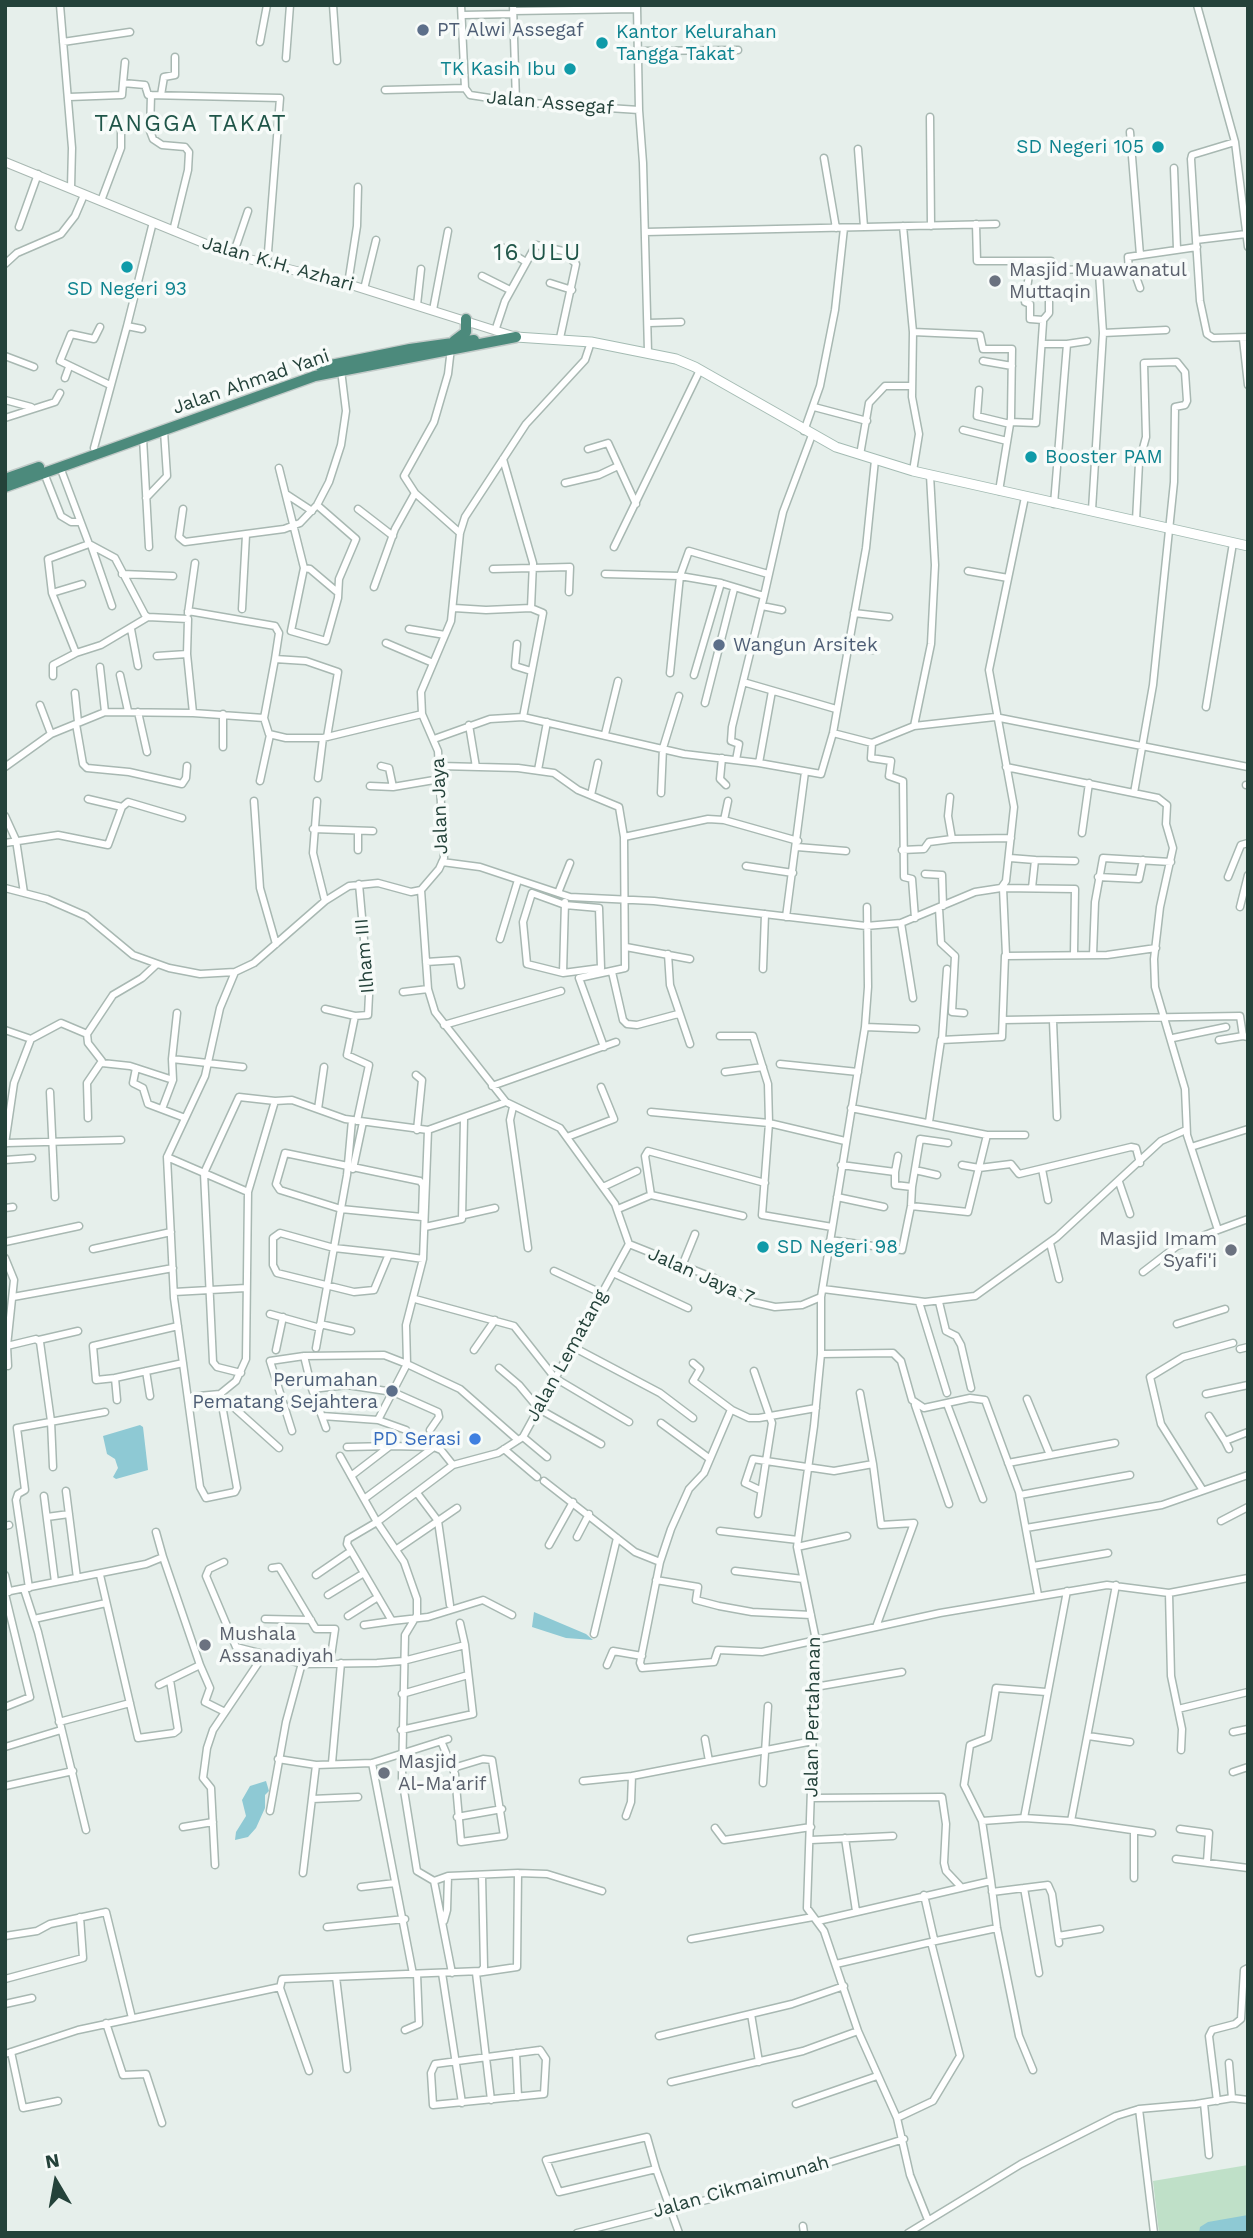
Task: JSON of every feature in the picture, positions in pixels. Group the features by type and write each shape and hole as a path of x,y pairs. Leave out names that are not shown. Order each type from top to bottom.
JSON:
{"highway":[{"path":"451,347 466,332 466,319"},
{"name":"Jalan Ahmad Yani","path":"5,479 340,361 516,337"},
{"name":"Jalan Ahmad Yani","path":"5,487 341,369 451,347"}],"main road":[{"name":"Jalan Ahmad Yani","path":"516,337 580,340 648,352 701,370 808,433 874,460 1054,504 1092,510 1248,546"}],"street":[{"path":"60,5 69,97 71,188"},
{"path":"260,42 267,5"},
{"path":"286,58 290,5"},
{"path":"334,5 337,61"},
{"name":"Jalan Assegaf","path":"461,5 465,88 476,97 639,110"},
{"path":"1198,5 1235,142 1248,247"},
{"path":"463,15 513,10 637,7"},
{"name":"Jalan Assegaf","path":"637,7 648,352"},
{"path":"513,10 516,102"},
{"path":"63,42 130,32"},
{"path":"639,51 738,50"},
{"path":"161,95 164,77 175,75 175,57"},
{"path":"69,97 122,95 125,62"},
{"path":"123,83 145,85 147,94 151,95 280,99 267,265"},
{"path":"384,90 465,88"},
{"path":"151,95 153,139 162,145 185,148 188,152 188,170 173,231"},
{"path":"930,117 931,226"},
{"path":"101,201 121,148 121,131"},
{"path":"1130,132 1140,255"},
{"path":"1235,142 1192,155 1196,243 1200,302 1207,334 1213,338 1245,338 1248,385"},
{"path":"858,149 864,227"},
{"path":"736,760 739,744 731,739 743,682 783,512 808,433 835,310 840,228 824,158"},
{"name":"Jalan K.H. Azhari","path":"5,162 233,255 348,284 496,328 516,337"},
{"path":"1174,168 1177,249"},
{"path":"19,227 38,174"},
{"path":"348,284 358,226 358,187"},
{"path":"5,264 17,253 61,234 75,216 84,195"},
{"path":"233,255 248,211"},
{"path":"94,448 153,222"},
{"path":"645,232 996,224"},
{"path":"976,225 977,261 1051,261 1054,270 1090,269 1099,273 1129,270 1135,274 1140,288"},
{"path":"903,226 913,332 911,386 919,433 913,471"},
{"path":"433,310 448,231"},
{"path":"1129,270 1128,257 1246,234"},
{"path":"364,289 376,240"},
{"path":"496,328 510,290 536,245 563,251 576,264 560,338"},
{"path":"500,246 526,261"},
{"path":"1031,261 1025,302 1030,304 1030,319 1043,320"},
{"path":"417,305 421,269"},
{"path":"1092,510 1103,333 1099,273"},
{"path":"481,276 510,290"},
{"path":"550,283 572,290"},
{"path":"979,390 977,416 1010,423 1036,423 1043,320 1049,313 1048,296"},
{"path":"649,323 681,322"},
{"path":"127,326 142,330"},
{"path":"100,327 94,339 71,334 60,360 69,367 110,385"},
{"path":"1103,333 1166,330"},
{"path":"913,332 980,335 982,349 1012,349 1010,423 999,491"},
{"path":"1043,344 1087,341"},
{"path":"270,735 325,737 422,714 421,692 445,635 453,608 460,533 465,517 526,424 585,360 591,342"},
{"path":"1054,504 1067,344"},
{"path":"451,347 434,422 404,477 415,493 460,533"},
{"path":"5,356 34,367"},
{"path":"983,361 1012,366"},
{"path":"1134,793 1152,700 1174,482 1175,407 1185,405 1187,401 1185,372 1177,362 1144,363 1146,437 1139,463 1136,521"},
{"path":"65,377 69,367"},
{"path":"183,509 179,537 182,542 295,527 314,508 330,482 341,445 346,411 341,369"},
{"path":"614,547 701,370"},
{"path":"860,455 869,403 881,394 884,386 911,386"},
{"path":"5,418 57,401 60,393"},
{"path":"5,400 33,407"},
{"path":"814,407 867,421"},
{"path":"963,430 1007,440"},
{"path":"146,498 167,476 164,431"},
{"path":"143,438 149,547"},
{"path":"588,450 607,442 616,467 636,504"},
{"path":"503,459 533,567 531,608"},
{"path":"434,739 502,716 523,717 684,754 822,773 834,733 836,709 866,548 874,460"},
{"path":"60,467 112,606"},
{"path":"565,483 599,475 616,467"},
{"path":"279,468 304,568 292,632 328,640 338,598 336,591 310,569 304,568"},
{"path":"44,473 61,516 71,522 80,522"},
{"path":"914,726 932,644 935,565 930,475"},
{"path":"374,587 393,536 415,493"},
{"path":"286,494 314,508 356,538 336,591"},
{"path":"942,1039 1001,1038 1006,955 1002,888 1010,859 1014,807 995,717 989,670 1025,497"},
{"path":"358,509 393,536"},
{"path":"242,609 246,535"},
{"path":"1206,708 1233,543"},
{"path":"76,653 52,593 48,559 90,546 112,556 148,617"},
{"path":"670,673 680,576 689,551 768,574"},
{"path":"193,713 187,654 188,615 195,564"},
{"path":"493,569 570,567 569,592"},
{"path":"968,571 1007,578"},
{"path":"122,574 173,576"},
{"path":"605,574 680,576 721,583 764,596"},
{"path":"694,675 721,583"},
{"path":"52,593 82,584"},
{"path":"705,704 734,589"},
{"path":"762,606 782,610"},
{"path":"453,608 531,608 542,612 523,717"},
{"path":"854,613 888,617"},
{"path":"53,676 52,665 131,629 148,617 188,615 275,626 279,633 264,718 270,735 260,781"},
{"path":"131,629 138,666"},
{"path":"409,629 445,635"},
{"path":"386,643 433,663"},
{"path":"517,644 515,666 531,671"},
{"path":"848,647 873,650"},
{"path":"157,656 187,654"},
{"path":"275,659 306,661 338,672 318,778"},
{"path":"100,667 105,712"},
{"path":"120,675 128,711"},
{"path":"604,734 618,681"},
{"path":"743,682 836,709"},
{"path":"759,763 772,691"},
{"path":"75,694 83,765 182,783 186,778 187,766"},
{"path":"662,793 663,748 679,695"},
{"path":"40,705 51,734"},
{"path":"5,766 51,734 105,712 223,714 264,718"},
{"path":"138,712 147,752"},
{"path":"223,714 223,747"},
{"name":"Jalan Jaya","path":"421,890 442,862 440,766 434,739 422,714"},
{"path":"834,733 872,743 914,726 995,717 1248,767"},
{"path":"538,770 547,722"},
{"path":"469,725 476,767"},
{"path":"872,743 871,758 891,761 889,776 903,781 904,877 912,879 915,918"},
{"path":"722,758 720,779 726,785"},
{"path":"591,795 598,763"},
{"path":"380,766 388,768 393,787"},
{"path":"440,766 538,770 558,775 578,790 619,807 624,837 625,970 579,978 604,1047"},
{"path":"1006,767 1089,783 1165,802 1166,824 1173,844 1156,948 1155,987 1185,1088 1186,1130 1218,1230"},
{"path":"786,917 798,844 805,772"},
{"path":"370,786 393,787 440,779"},
{"path":"1082,833 1089,783"},
{"path":"950,797 948,816 952,839"},
{"path":"88,799 122,807"},
{"path":"254,801 260,888 275,944"},
{"path":"5,843 58,835 108,845 113,839 122,807 128,802 182,818"},
{"path":"317,802 313,853 324,901"},
{"path":"724,820 728,802"},
{"path":"5,816 16,840 24,893"},
{"path":"624,837 670,825 708,819 724,820 798,844 846,851"},
{"path":"5,834 10,827"},
{"path":"313,829 373,831"},
{"path":"358,831 358,850"},
{"path":"902,850 924,849 929,842 952,839 1012,838"},
{"path":"1228,877 1241,845 1248,843"},
{"path":"1093,956 1098,877 1105,857 1171,862"},
{"path":"1010,859 1075,860"},
{"path":"1032,888 1035,860"},
{"path":"1098,877 1139,879 1143,860"},
{"path":"442,862 480,867 561,894 866,926 901,923 975,892 1002,888 1076,890 1074,954"},
{"path":"563,973 565,905 561,894 570,863"},
{"path":"746,866 793,873"},
{"path":"925,874 942,875 942,946 954,954 952,1012 964,1013"},
{"path":"1240,907 1248,875"},
{"path":"500,939 518,880"},
{"path":"5,888 47,899 86,916 126,951 157,964 190,973 235,972 254,963 324,901 359,884 378,883 411,892 421,890 428,989 435,1012 506,1102 560,1128 618,1209 629,1244"},
{"name":"Ilham III","path":"325,1009 367,1017 369,1008 359,884"},
{"path":"532,893 565,905 599,908 603,956 601,968 563,973 527,964 523,933 532,893"},
{"name":"Jalan Pertahanan","path":"867,907 869,987 865,1027 822,1289 821,1354 816,1408 798,1544 816,1640 807,1908 816,1919 836,1964 858,2031 897,2118 910,2175 928,2220"},
{"path":"763,969 765,914"},
{"path":"901,923 913,998"},
{"path":"626,947 690,959"},
{"path":"1006,955 1093,956 1156,948"},
{"path":"668,954 670,985 690,1045"},
{"path":"426,962 457,960 461,985"},
{"path":"157,964 142,978 113,995 88,1034 88,1043 102,1063 136,1068 173,1080"},
{"path":"929,1122 942,1039 947,969"},
{"path":"220,1394 237,1488 234,1492 206,1498 201,1491 174,1292 167,1157 205,1076 220,1008 235,972"},
{"path":"612,972 627,1024 637,1025 678,1014"},
{"path":"403,992 428,989"},
{"path":"444,1025 561,990"},
{"path":"162,1109 173,1080 172,1059 177,1013"},
{"name":"Ilham III","path":"355,1016 347,1054 369,1065 357,1121"},
{"path":"1003,1020 1242,1016 1245,1036 1219,1040"},
{"path":"1053,1021 1057,1117"},
{"path":"88,1034 61,1023 32,1039 14,1083 7,1118 6,1144 121,1140"},
{"path":"865,1027 916,1029"},
{"path":"1172,1038 1226,1027"},
{"path":"5,1030 32,1039"},
{"path":"720,1036 751,1035 763,1067 770,1101 763,1217 832,1227"},
{"path":"492,1086 616,1042"},
{"path":"172,1059 243,1067"},
{"path":"88,1118 87,1083 102,1063"},
{"path":"780,1064 858,1072"},
{"path":"318,1108 324,1067"},
{"path":"725,1072 763,1067"},
{"path":"136,1068 133,1083 144,1088 148,1104 185,1118"},
{"path":"416,1075 422,1080 417,1130"},
{"path":"5,1081 14,1083"},
{"path":"567,1138 614,1119 601,1087"},
{"path":"50,1092 54,1197"},
{"path":"241,1373 214,1365 204,1173 239,1097 292,1100 357,1121 417,1130 428,1130 464,1119 506,1102"},
{"path":"188,1397 220,1394 241,1373 246,1359 248,1192 275,1101"},
{"path":"513,1107 510,1120 528,1248"},
{"path":"852,1108 987,1135 1025,1135"},
{"path":"651,1112 769,1123 845,1141"},
{"path":"464,1119 464,1215"},
{"path":"350,1167 349,1147 357,1121"},
{"path":"316,1348 347,1175 358,1147 357,1121"},
{"path":"1191,1147 1248,1129"},
{"path":"378,1420 407,1364 409,1349 405,1332 423,1259 428,1130"},
{"path":"822,1289 919,1302 939,1302 975,1296 1050,1243 1161,1141 1186,1130"},
{"path":"911,1206 968,1212 987,1135"},
{"path":"830,1240 902,1250 921,1138 948,1143"},
{"path":"349,1147 358,1147"},
{"path":"961,1165 979,1168 1012,1164 1019,1174 1131,1147 1136,1148 1140,1163"},
{"path":"651,1195 645,1156 648,1151 765,1183"},
{"path":"285,1153 350,1167 423,1182 422,1217 341,1209 286,1192 276,1184 285,1153"},
{"path":"898,1156 894,1185 912,1187"},
{"path":"167,1157 248,1192"},
{"path":"5,1160 33,1158"},
{"path":"841,1165 895,1172"},
{"path":"1042,1168 1048,1200"},
{"path":"915,1170 937,1175"},
{"path":"603,1187 637,1171"},
{"path":"1119,1182 1130,1214"},
{"path":"618,1209 651,1195 743,1216"},
{"path":"836,1197 884,1207"},
{"path":"425,1227 459,1220 464,1215 495,1208"},
{"path":"1143,1272 1177,1246 1248,1219"},
{"path":"5,1242 79,1226"},
{"path":"93,1249 171,1232"},
{"path":"388,1254 372,1292 354,1292 277,1273 274,1269 273,1238 280,1233 334,1248 388,1254 423,1259"},
{"path":"682,1266 695,1234"},
{"path":"1050,1243 1059,1279"},
{"name":"Jalan Jaya 7","path":"629,1244 714,1278 753,1302 775,1307 802,1305 821,1297"},
{"name":"Jalan Lematang","path":"351,1551 348,1539 377,1522 453,1465 504,1449 521,1439 629,1244"},
{"path":"5,1258 13,1273 8,1366"},
{"path":"10,1301 173,1268"},
{"path":"554,1271 601,1293"},
{"path":"613,1273 688,1308"},
{"path":"174,1292 246,1288"},
{"path":"415,1299 514,1325 555,1378 629,1422"},
{"path":"919,1302 947,1393"},
{"path":"939,1302 946,1331 956,1336 961,1345 971,1388"},
{"path":"1177,1324 1225,1309"},
{"path":"270,1314 352,1331"},
{"path":"276,1350 283,1317"},
{"path":"474,1350 495,1320"},
{"path":"178,1326 93,1346 96,1380 183,1363"},
{"path":"7,1346 78,1331"},
{"path":"39,1340 51,1420 53,1467"},
{"path":"1202,1489 1161,1424 1150,1377 1183,1357 1233,1343"},
{"path":"573,1347 660,1394 693,1418"},
{"path":"1240,1349 1248,1347"},
{"path":"821,1354 893,1353 901,1361 949,1504"},
{"path":"292,1431 270,1361 304,1356 384,1355 460,1389 547,1457"},
{"path":"304,1356 326,1428"},
{"path":"693,1363 700,1369 694,1382 732,1410 749,1418 816,1408"},
{"path":"499,1368 519,1385 539,1409 601,1444"},
{"path":"146,1371 150,1395"},
{"path":"754,1371 772,1427 758,1514"},
{"path":"116,1378 117,1400"},
{"path":"312,1389 347,1385 393,1392 438,1412 439,1417 430,1430"},
{"path":"1206,1394 1248,1385"},
{"path":"860,1393 881,1525 914,1523 876,1627"},
{"path":"220,1394 279,1448"},
{"path":"915,1405 924,1408 980,1397 985,1400 1020,1495 1038,1595"},
{"path":"1027,1399 1050,1455"},
{"path":"947,1404 983,1499"},
{"path":"732,1410 704,1473 689,1489 660,1562 640,1665 642,1668 714,1662 718,1650 762,1652 1038,1595 1116,1586 1169,1592 1248,1577"},
{"path":"86,1830 27,1588 16,1500 18,1494 25,1490 17,1428 105,1412"},
{"path":"322,1416 378,1420 406,1430"},
{"path":"1209,1416 1229,1449"},
{"path":"661,1423 710,1459"},
{"path":"1225,1441 1248,1432"},
{"path":"1008,1463 1115,1443"},
{"path":"351,1476 390,1446"},
{"path":"346,1447 434,1447 442,1450 453,1465"},
{"path":"364,1499 434,1447"},
{"path":"504,1449 635,1552 660,1562"},
{"path":"340,1456 377,1522 397,1549 414,1589 418,1607 415,1620 405,1630 401,1755 416,1869 419,1874 434,1881 448,1876 547,1874 602,1891"},
{"path":"761,1490 745,1483 753,1459 834,1471 873,1464"},
{"path":"1020,1495 1130,1475"},
{"path":"1026,1528 1153,1507 1248,1475"},
{"path":"66,1491 77,1578"},
{"path":"416,1493 438,1521 450,1605"},
{"path":"44,1496 55,1582"},
{"path":"549,1545 573,1502"},
{"path":"1221,1521 1248,1507"},
{"path":"397,1549 457,1508"},
{"path":"47,1517 69,1514"},
{"path":"577,1537 589,1514"},
{"path":"720,1531 798,1544 848,1536"},
{"path":"156,1532 210,1688 205,1702 225,1712"},
{"path":"594,1634 617,1538"},
{"path":"316,1575 351,1551 392,1621"},
{"path":"1033,1566 1108,1553"},
{"path":"6,1593 100,1575 163,1557"},
{"path":"224,1562 209,1569 206,1576 236,1647 302,1663 341,1663 403,1661 465,1645"},
{"path":"272,1568 279,1567 318,1630 335,1629 330,1663"},
{"path":"735,1571 803,1579"},
{"path":"328,1595 364,1573"},
{"path":"5,1575 6,1593 30,1699 5,1707"},
{"path":"100,1575 138,1738 174,1733 178,1730 178,1716 170,1681"},
{"path":"656,1580 698,1587 696,1600 719,1606 751,1612 811,1615"},
{"path":"1071,1821 1116,1586"},
{"path":"1024,1818 1067,1591"},
{"path":"1169,1592 1171,1676 1183,1734 1181,1750"},
{"path":"348,1616 378,1597"},
{"path":"364,1625 415,1620 483,1600 512,1615"},
{"path":"34,1619 106,1603"},
{"path":"265,1619 311,1620"},
{"path":"401,1730 473,1714 460,1623"},
{"path":"607,1665 614,1651 642,1656"},
{"path":"215,1865 211,1788 203,1780 204,1764 213,1730 265,1653"},
{"path":"270,1811 278,1759 302,1663"},
{"path":"332,1763 341,1663"},
{"path":"159,1685 200,1665"},
{"path":"815,1687 902,1672"},
{"path":"402,1694 468,1675"},
{"path":"1033,2070 1019,2036 997,1928 982,1821 964,1787 964,1780 971,1743 988,1738 995,1690 1001,1687 1046,1692"},
{"path":"1178,1709 1248,1692"},
{"path":"59,1722 130,1703"},
{"path":"763,1783 768,1706"},
{"path":"1233,1732 1248,1729"},
{"path":"5,1747 61,1730"},
{"path":"1088,1736 1130,1742"},
{"path":"705,1739 709,1761"},
{"path":"278,1759 316,1765 372,1763 445,1740 453,1768 461,1842 476,1842 506,1834 491,1759 453,1768"},
{"path":"583,1781 632,1776 813,1741"},
{"path":"372,1763 415,1974 419,2024 405,2031"},
{"path":"303,1873 316,1765"},
{"path":"1233,1772 1248,1767"},
{"path":"5,1786 73,1770"},
{"path":"626,1816 631,1802 632,1776"},
{"path":"312,1799 359,1797"},
{"path":"812,1798 942,1797 946,1824 944,1863 946,1871 961,1887"},
{"path":"457,1817 502,1809"},
{"path":"982,1821 1024,1818 1071,1821 1152,1833"},
{"path":"183,1827 213,1822"},
{"path":"715,1828 724,1840 811,1826"},
{"path":"1180,1829 1209,1833 1207,1862"},
{"path":"1134,1831 1134,1878"},
{"path":"811,1840 893,1836"},
{"path":"845,1838 856,1911"},
{"path":"1175,1859 1248,1868"},
{"path":"309,2071 280,1987 284,1978 476,1973 517,1967 518,1873"},
{"path":"476,1973 484,1967 482,1875"},
{"path":"444,1921 448,1876"},
{"path":"434,1881 444,1921 452,1973"},
{"path":"691,1939 816,1919 991,1881"},
{"path":"361,1887 396,1883"},
{"path":"992,1892 1049,1887 1059,1940 1100,1929"},
{"path":"1024,1888 1039,1973"},
{"path":"897,2118 933,2101 960,2056 932,1941 924,1895"},
{"path":"5,1936 37,1931 50,1924 80,1917 108,1913 132,2018"},
{"path":"5,1979 83,1958 80,1917"},
{"path":"327,1927 405,1919"},
{"path":"836,1964 997,1928"},
{"path":"1217,2101 1209,2036 1212,2030 1241,2019 1244,1970 1248,1968"},
{"path":"442,1973 462,2103"},
{"path":"476,1973 488,2056 491,2100"},
{"path":"336,1977 347,2068"},
{"path":"659,2036 751,2014 844,1986"},
{"path":"58,2101 23,2108 7,2052 106,2023 280,1987"},
{"path":"5,2004 32,1998"},
{"path":"751,2014 759,2063"},
{"path":"106,2023 123,2075 146,2074 162,2123"},
{"path":"671,2082 759,2063 858,2031"},
{"path":"542,2051 546,2065 544,2094 437,2106 432,2103 432,2067 457,2060 542,2051"},
{"path":"516,2053 518,2096"},
{"path":"1229,2063 1232,2098"},
{"path":"796,2104 877,2076"},
{"path":"908,2233 1021,2164 1116,2116 1139,2109 1232,2098 1248,2100"},
{"path":"1203,2103 1209,2155"},
{"path":"1139,2109 1154,2233"},
{"path":"656,2169 559,2192 546,2160 647,2137 679,2233"},
{"name":"Jalan Cikmaimunah","path":"576,2233 726,2195 904,2140"}],"green space":[{"path":"1248,2165 1248,2233 1159,2233 1153,2181"}],"water":[{"path":"140,1425 143,1427 148,1470 116,1479 113,1477 118,1468 115,1459 107,1454 103,1436"},
{"path":"534,1612 586,1634 593,1640 566,1638 532,1627"},
{"path":"266,1781 269,1791 265,1795 265,1808 256,1828 248,1837 235,1840 236,1832 246,1816 242,1800 250,1786"},
{"path":"1248,2215 1248,2233 1199,2233 1200,2227 1208,2222"}],"place":[{"name":"PT Alwi Assegaf","path":"423,30"},
{"name":"Kantor Kelurahan Tangga Takat","path":"602,43"},
{"name":"TK Kasih Ibu","path":"570,69"},
{"name":"SD Negeri 105","path":"1158,147"},
{"name":"SD Negeri 93","path":"127,267"},
{"name":"Masjid Muawanatul Muttaqin","path":"995,281"},
{"name":"Booster PAM","path":"1031,457"},
{"name":"Wangun Arsitek","path":"719,645"},
{"name":"SD Negeri 98","path":"763,1247"},
{"name":"Masjid Imam Syafi'i","path":"1231,1250"},
{"name":"Perumahan Pematang Sejahtera","path":"392,1391"},
{"name":"PD Serasi","path":"475,1439"},
{"name":"Mushala Assanadiyah","path":"205,1645"},
{"name":"Masjid Al-Ma'arif","path":"384,1773"}],"district":[{"name":"TANGGA TAKAT","path":"191,124"},
{"name":"16 ULU","path":"538,253"}]}
